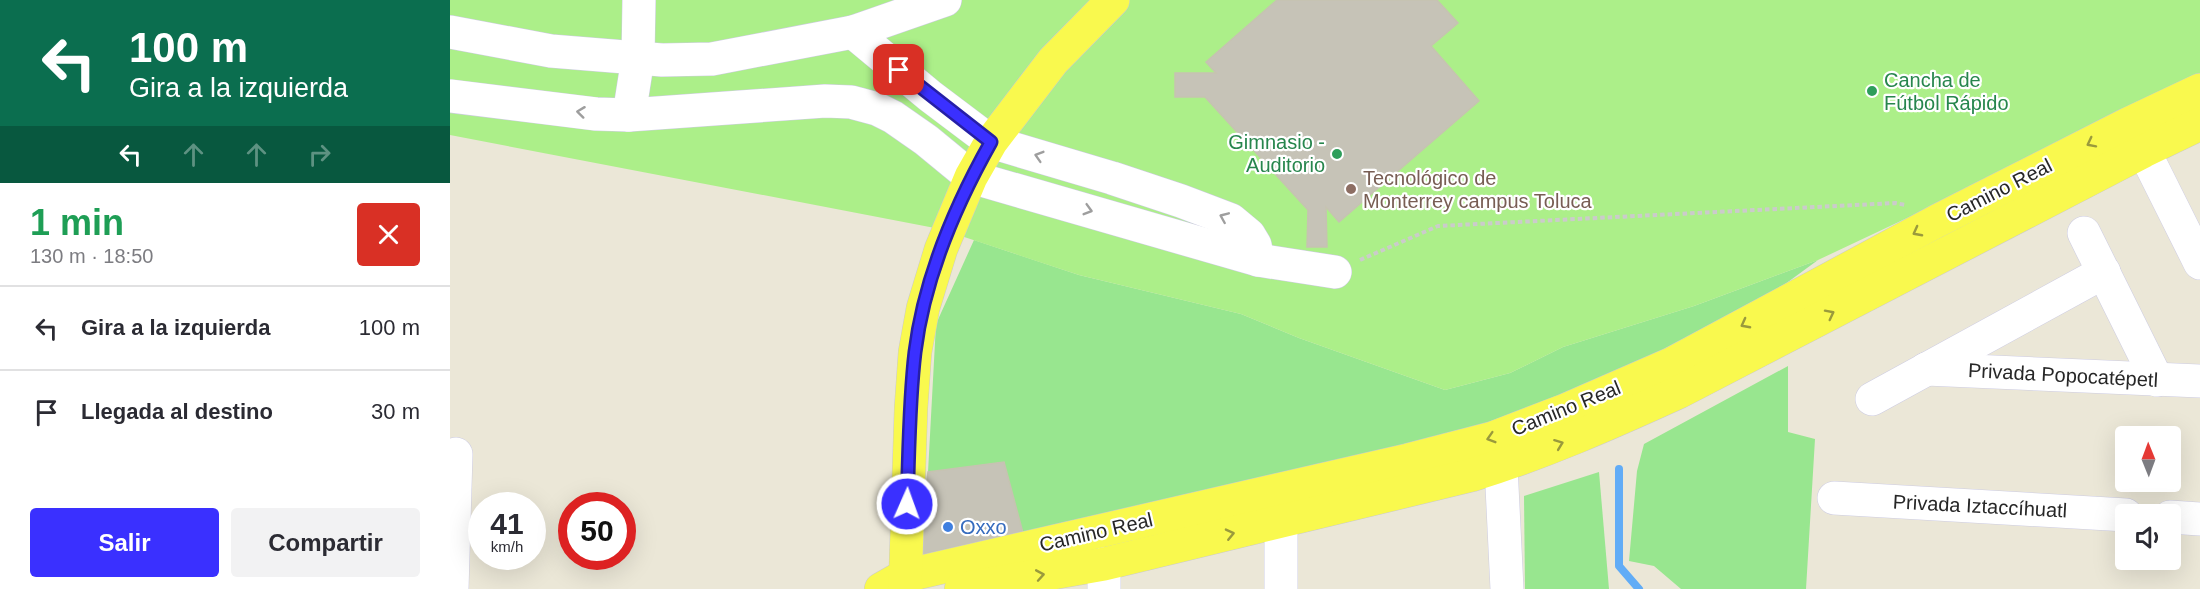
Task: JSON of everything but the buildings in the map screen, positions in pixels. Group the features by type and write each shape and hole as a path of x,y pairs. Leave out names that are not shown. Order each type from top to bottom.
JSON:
{"main road":[{"path":"897,585 915,352 923,308 941,249 971,177 991,142 1053,61 1113,0"},
{"name":"Camino Real","path":"897,585 1413,474 1472,476 1501,466 1608,425 1679,392 2136,138 2200,90"},
{"name":"Camino Real","path":"961,589 1104,576 1281,522 1413,474 1673,363 1937,221 2136,138 2200,124"}],"street":[{"path":"629,115 638,58 639,0"},
{"path":"450,32 551,51 662,60 712,59 853,32 945,0"},
{"path":"853,32 930,96 991,142 1112,178 1231,220 1249,235 1255,245 1258,260"},
{"path":"450,96 596,114 629,115 825,101 851,102 877,109 893,117 926,140 971,177 1258,260 1335,272"},
{"path":"2136,138 2200,263"},
{"path":"2084,233 2157,380"},
{"name":"Privada Popocatépetl","path":"1872,399 2104,272"},
{"name":"Privada Popocatépetl","path":"1926,369 2200,381"},
{"path":"452,589 456,454"},
{"path":"1501,466 1507,589"},
{"name":"Privada Iztaccíhuatl","path":"1834,500 2115,514"},
{"path":"2181,518 2200,519"},
{"path":"1281,522 1281,589"}],"path":[{"path":"1335,272 1438,226 1894,203 1918,206 1937,221"}],"green space":[{"name":"Tecnológico de Monterrey campus Toluca","path":"450,0 2200,0 2200,80 1818,260 1694,306 1563,347 1510,373 1445,390 1299,338 1241,314 1079,275 940,229 450,135"},
{"path":"974,240 1079,275 1241,314 1299,338 1445,390 1510,373 1563,347 1694,306 1818,260 1770,295 1603,380 1456,434 1023,533 1004,462 928,472 936,324"},
{"path":"1788,366 1788,432 1815,439 1806,589 1681,589 1654,566 1629,561 1637,471 1644,444"},
{"path":"1599,472 1609,589 1525,589 1524,496"}],"waterway":[{"path":"1619,469 1619,566 1639,589"}],"place":[{"name":"Cancha de Fútbol Rápido","path":"1872,91"},
{"name":"Gimnasio - Auditorio","path":"1337,154"},
{"name":"Tecnológico de Monterrey campus Toluca","path":"1351,189"},
{"name":"Oxxo","path":"948,527"}],"route":[{"path":"899,70 991,142 971,177 941,249 923,308 915,352 907,504"}]}
